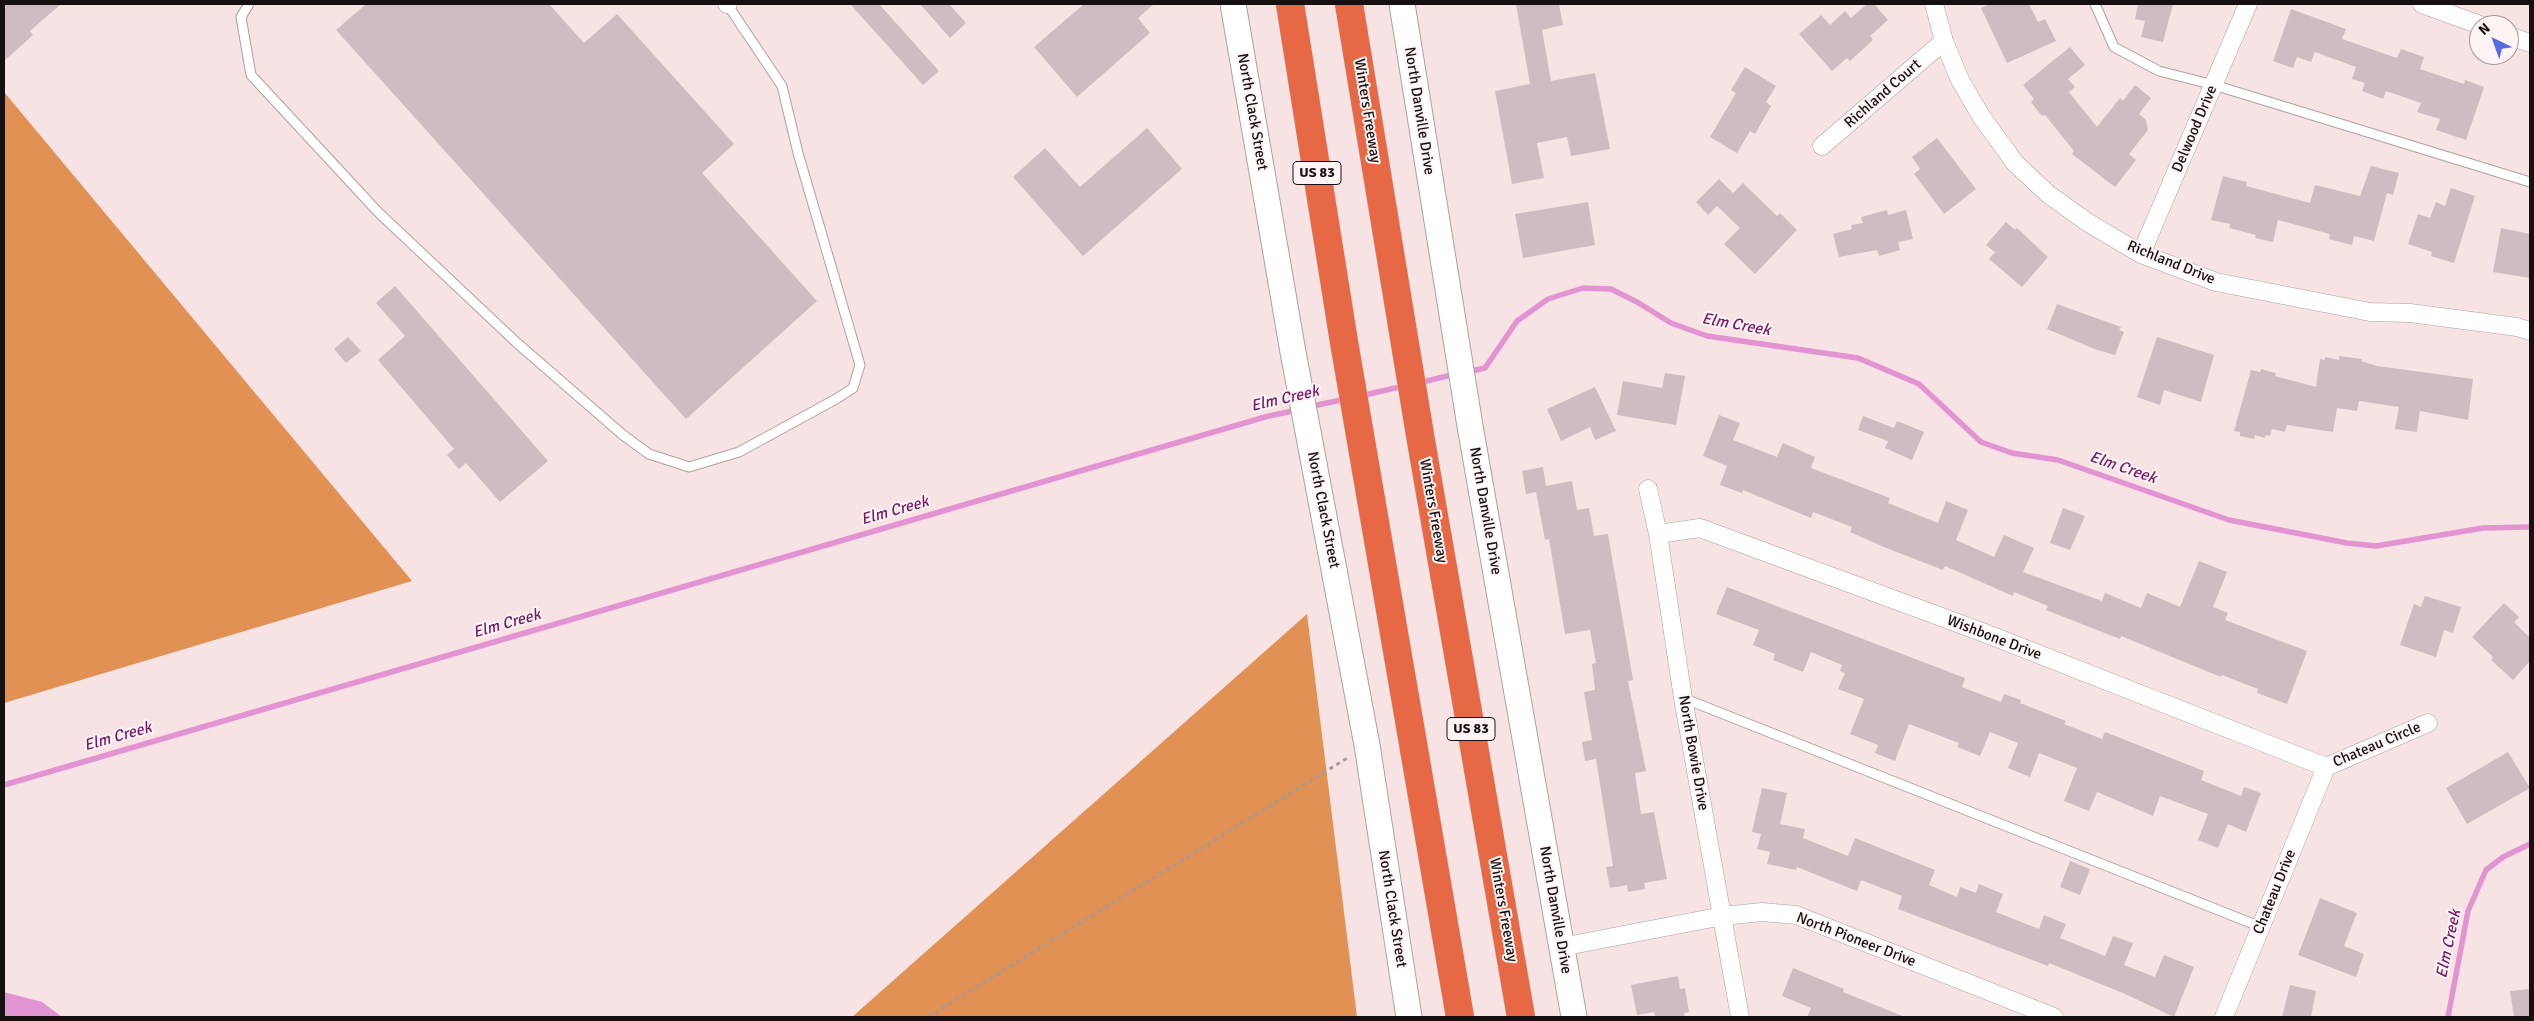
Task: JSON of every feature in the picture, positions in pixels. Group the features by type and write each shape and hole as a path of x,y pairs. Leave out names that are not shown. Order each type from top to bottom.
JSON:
{"highway":[{"name":"Winters Freeway","path":"1349,4 1421,440 1521,1017"},
{"name":"US 83","path":"1290,12 1362,453 1460,1017"}],"main road":[{"name":"North Clack Street","path":"1233,4 1293,352 1367,746 1409,1017"},
{"name":"North Danville Drive","path":"1402,4 1470,426 1574,1017"}],"street":[{"name":"Richland Drive","path":"1934,4 1944,41 1960,80 1981,116 2015,164 2048,194 2087,222 2142,254 2216,282 2370,312 2410,314 2517,327 2530,331"},
{"name":"Delwood Drive","path":"2142,254 2248,4"},
{"path":"2422,4 2469,21"},
{"name":"Richland Court","path":"1822,146 1944,41"},
{"name":"North Bowie Drive","path":"1648,489 1658,534 1683,698 1740,1017"},
{"name":"Wishbone Drive","path":"1658,534 1700,528 1982,632 2326,767"},
{"name":"Chateau Circle","path":"2326,767 2428,723"},
{"name":"Chateau Drive","path":"2224,1017 2326,767"},
{"name":"North Pioneer Drive","path":"1561,946 1723,916 1762,912 1796,915 2054,1017"}],"lane":[{"path":"248,4 242,17 251,75 378,212 517,343 623,435 649,454 689,467 739,452 836,399 853,388 860,365 798,154 782,86 728,4"},
{"path":"2095,4 2114,47 2159,72 2214,85 2530,182"},
{"path":"1683,698 2260,927"}],"path":[{"path":"928,1017 1367,746"}],"shaded area":[{"path":"4,92 412,581 4,703"},
{"path":"1307,614 1357,1017 852,1017"},
{"path":"4,992 42,1002 62,1017 4,1017"}],"building":[{"path":"4,4 61,4 30,31 33,35 4,61"},
{"path":"366,4 549,4 584,43 617,14 734,144 702,173 817,301 686,419 336,30"},
{"path":"850,4 879,4 939,71 923,85"},
{"path":"920,4 949,4 966,23 950,38"},
{"path":"1084,4 1154,4 1138,18 1150,33 1077,97 1034,47"},
{"path":"1516,4 1559,4 1563,25 1542,30 1551,81 1595,73 1610,149 1571,156 1567,137 1537,143 1544,178 1512,184 1495,91 1530,84"},
{"path":"1867,4 1874,4 1888,20 1870,36 1873,40 1850,61 1847,58 1832,71 1799,34 1821,15 1830,25 1845,11 1851,18"},
{"path":"1990,4 2029,4 2038,22 2045,19 2056,41 2007,63 1981,8"},
{"path":"2138,4 2173,4 2163,42 2141,37 2145,21 2135,19"},
{"path":"2291,9 2346,29 2342,39 2397,58 2401,49 2424,57 2420,69 2464,84 2465,80 2484,87 2466,140 2436,130 2440,119 2417,112 2421,103 2386,91 2383,99 2362,91 2365,83 2352,79 2356,67 2315,52 2311,62 2297,57 2293,68 2273,61"},
{"path":"2070,47 2085,65 2068,79 2075,87 2069,92 2097,127 2120,98 2123,101 2135,85 2151,98 2139,114 2146,120 2148,130 2129,154 2136,160 2115,187 2072,154 2074,151 2045,115 2042,116 2031,102 2034,99 2023,85"},
{"path":"1745,67 1776,86 1766,102 1771,106 1755,134 1750,131 1737,153 1710,137 1736,93 1731,90"},
{"path":"1147,128 1182,169 1083,256 1013,177 1045,148 1080,187"},
{"path":"1937,138 1976,189 1944,214 1914,174 1920,169 1912,157"},
{"path":"2371,166 2399,173 2393,195 2387,193 2374,241 2354,236 2352,245 2329,239 2330,234 2278,220 2273,242 2255,238 2256,235 2229,228 2230,224 2211,220 2223,176 2247,182 2246,186 2310,203 2315,185 2360,196"},
{"path":"1719,179 1733,193 1743,183 1777,216 1780,213 1797,230 1755,274 1724,244 1740,228 1717,206 1708,215 1696,202"},
{"path":"2451,188 2475,196 2454,263 2431,256 2432,252 2408,244 2418,214 2430,218 2436,202 2445,206"},
{"path":"1588,202 1595,245 1523,258 1515,214"},
{"path":"1887,210 1888,215 1906,210 1913,239 1898,242 1900,250 1879,256 1877,250 1839,257 1833,234 1852,229 1851,225 1863,223 1861,217"},
{"path":"2006,222 2015,230 2017,228 2048,257 2022,287 1989,259 1995,252 1986,245"},
{"path":"2501,228 2530,234 2530,278 2493,272"},
{"path":"395,286 548,461 500,502 466,463 459,469 447,455 454,449 378,360 405,336 376,303"},
{"path":"2057,304 2121,327 2119,330 2124,332 2115,355 2097,350 2047,329"},
{"path":"348,337 361,351 346,363 334,349"},
{"path":"2157,337 2214,355 2201,402 2164,390 2160,405 2137,397"},
{"path":"2339,356 2362,359 2361,361 2377,366 2473,379 2468,420 2420,411 2417,432 2395,429 2399,407 2359,401 2357,411 2337,408 2333,432 2287,425 2285,432 2272,429 2270,436 2266,435 2265,438 2255,435 2254,439 2240,436 2240,432 2234,431 2251,370 2260,372 2261,369 2276,373 2275,376 2316,387 2320,359 2325,360 2325,357 2339,360"},
{"path":"1665,373 1685,376 1676,425 1617,415 1623,381 1662,388"},
{"path":"1595,387 1616,431 1595,440 1590,427 1561,441 1547,409"},
{"path":"1719,415 1740,423 1733,440 1777,457 1783,443 1815,457 1811,468 1890,498 1888,503 1938,523 1946,501 1968,510 1956,540 1994,557 2004,535 2034,548 2023,572 2102,601 2105,593 2141,608 2147,593 2180,607 2199,561 2227,572 2213,607 2228,613 2225,620 2307,651 2287,704 2257,693 2258,689 2222,675 2221,677 2121,636 2120,639 2046,610 2048,606 2014,592 2013,596 1945,566 1943,570 1884,547 1850,532 1852,527 1813,512 1811,518 1743,490 1742,493 1720,485 1727,466 1703,456"},
{"path":"1863,416 1894,428 1897,421 1924,432 1912,460 1885,448 1888,441 1858,430"},
{"path":"1543,467 1546,486 1572,481 1577,510 1589,508 1594,536 1608,534 1633,680 1628,681 1646,771 1635,773 1641,814 1654,812 1667,879 1644,883 1645,889 1628,892 1627,885 1610,888 1606,867 1613,866 1596,759 1585,761 1582,742 1592,740 1584,692 1595,690 1592,664 1596,663 1590,630 1565,634 1549,539 1545,540 1536,492 1526,494 1522,471"},
{"path":"2063,508 2085,516 2070,550 2050,543"},
{"path":"1727,587 1965,678 1962,687 2001,702 2004,694 2021,700 2020,703 2066,721 2064,724 2102,739 2105,732 2204,771 2201,780 2241,796 2244,787 2261,793 2246,832 2228,824 2218,848 2198,840 2208,814 2160,796 2153,816 2097,792 2089,811 2064,801 2077,768 2039,753 2030,777 2008,768 2018,743 1990,732 1980,756 1957,747 1959,743 1909,724 1895,761 1875,753 1878,745 1850,734 1864,699 1838,689 1845,673 1840,671 1842,665 1811,652 1803,672 1773,660 1775,654 1753,645 1759,630 1716,614"},
{"path":"2425,596 2461,607 2453,633 2444,630 2436,657 2400,645 2414,604 2421,607"},
{"path":"2504,603 2519,617 2514,622 2530,638 2530,661 2513,680 2491,660 2493,657 2472,637"},
{"path":"2508,752 2530,788 2467,824 2446,788"},
{"path":"1762,788 1787,793 1780,824 1805,829 1803,838 1848,856 1855,838 1935,870 1929,885 1957,897 1960,887 1976,893 1979,884 2003,894 1996,912 2039,929 2044,915 2066,924 2060,938 2105,956 2113,936 2133,943 2124,965 2155,977 2164,955 2194,967 2174,1017 2123,993 2049,963 2048,966 1898,909 1902,896 1861,880 1857,891 1797,867 1796,870 1767,864 1770,852 1757,849 1761,834 1752,832"},
{"path":"2070,861 2090,869 2080,895 2060,887"},
{"path":"2320,898 2357,913 2344,946 2364,954 2356,977 2298,955"},
{"path":"1793,968 1844,989 1843,992 1905,1017 1807,1017 1811,1008 1782,996"},
{"path":"1678,976 1680,989 1685,988 1689,1012 1684,1013 1685,1017 1655,1017 1654,1012 1637,1015 1631,985"},
{"path":"2290,985 2316,991 2311,1017 2282,1017"},
{"path":"2530,989 2530,1017 2514,1017 2510,991"}],"waterway":[{"name":"Elm Creek","path":"1467,372 1485,368 1517,321 1548,299 1583,288 1611,289 1637,302 1671,323 1707,336 1858,358 1919,384 1981,442 2012,453 2058,460 2229,520 2347,543 2376,546 2483,528 2530,527"},
{"name":"Elm Creek","path":"1418,383 1456,374"},
{"name":"Elm Creek","path":"1360,396 1404,386"},
{"name":"Elm Creek","path":"1308,407 1346,399"},
{"name":"Elm Creek","path":"4,785 1265,417 1297,410"},
{"name":"Elm Creek","path":"2448,1017 2468,911 2486,870 2503,857 2530,844"}]}
